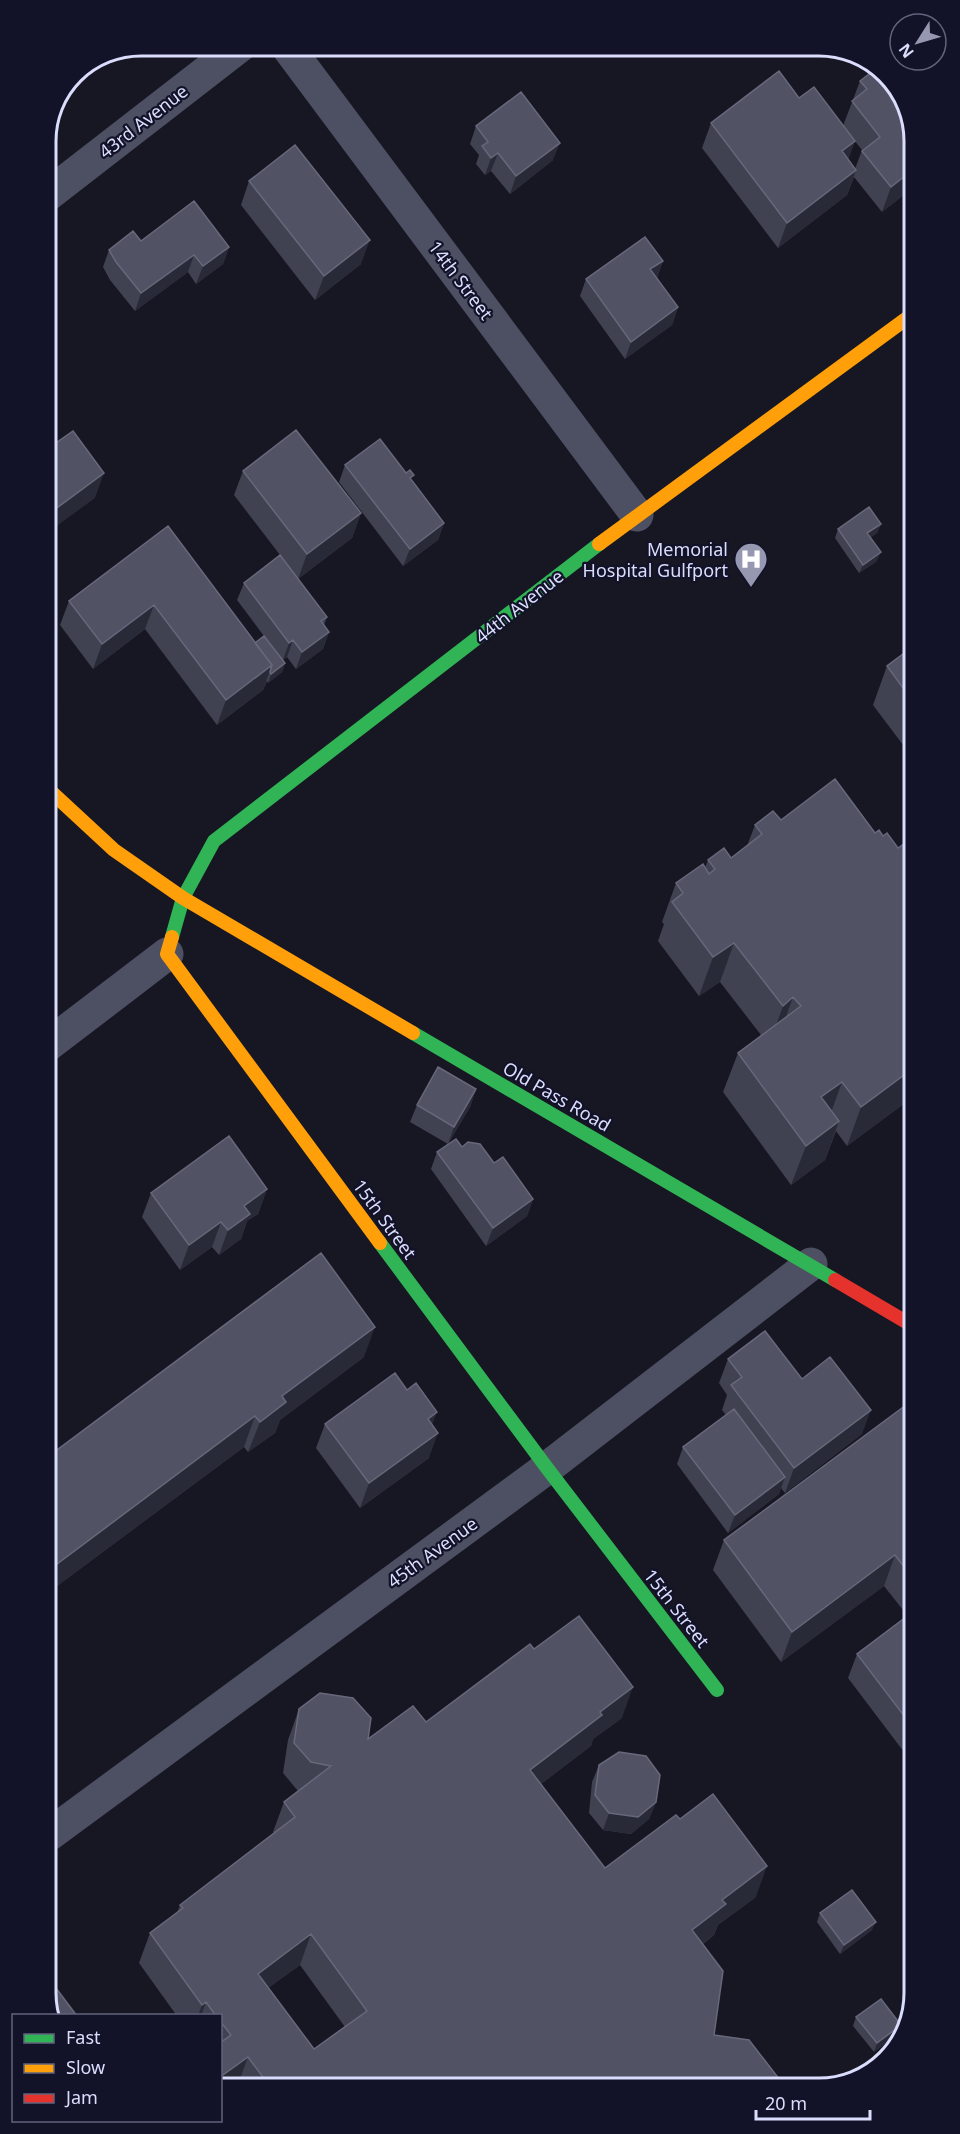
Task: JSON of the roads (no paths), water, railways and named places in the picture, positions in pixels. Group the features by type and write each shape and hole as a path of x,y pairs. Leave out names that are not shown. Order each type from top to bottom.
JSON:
{"street":[{"name":"43rd Avenue","path":"56,188 228,55"},
{"name":"14th Street","path":"294,55 637,515"},
{"name":"44th Avenue","path":"183,898 214,841 637,515 904,320"},
{"path":"56,796 114,850 183,898 167,954 56,1039"},
{"name":"Old Pass Road","path":"183,898 904,1321"},
{"name":"15th Street","path":"167,954 547,1468 717,1690"},
{"name":"45th Avenue","path":"56,1830 547,1468 811,1264"}],"place":[{"name":"Memorial Hospital Gulfport","path":"751,588"}]}
